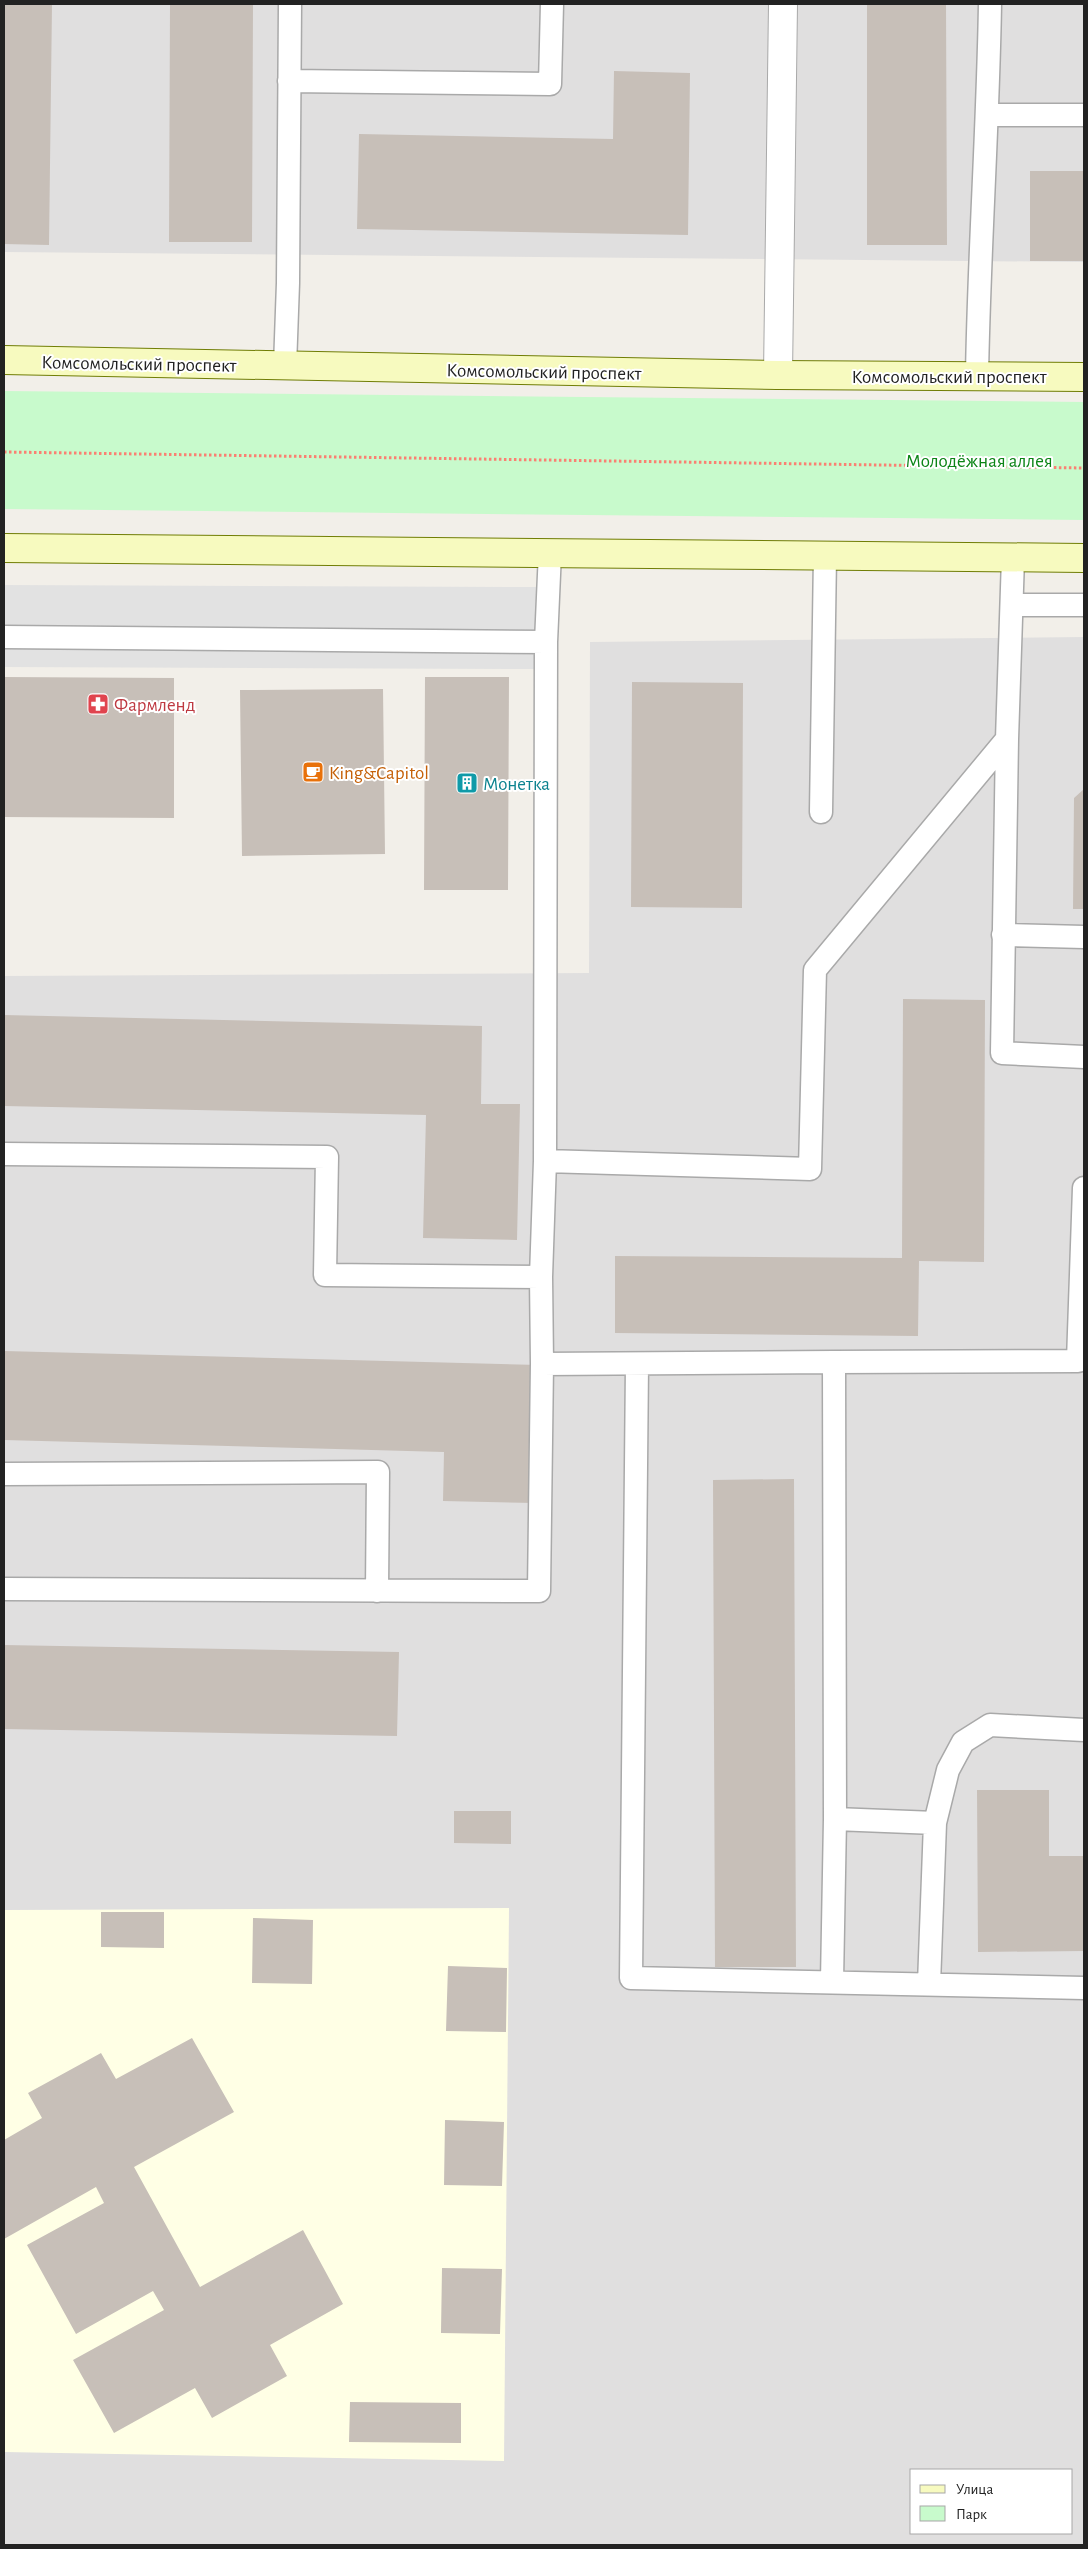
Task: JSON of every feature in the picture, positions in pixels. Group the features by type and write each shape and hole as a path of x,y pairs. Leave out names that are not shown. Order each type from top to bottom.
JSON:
{"main road":[{"name":"Комсомольский проспект","path":"4,360 778,375 1084,377"},
{"path":"4,548 1084,558"}],"street":[{"path":"778,375 783,4"}],"lane":[{"path":"285,366 290,4"},
{"path":"290,81 550,84 552,4"},
{"path":"977,376 979,288 988,115 990,4"},
{"path":"988,115 1084,115"},
{"path":"4,1588 539,1591 542,1364 541,1277 545,1161 546,642 550,552"},
{"path":"821,812 825,556"},
{"path":"1013,558 1013,605 1007,739 1002,1053 1084,1057"},
{"path":"1013,605 1084,605"},
{"path":"4,637 546,642"},
{"path":"545,1161 810,1169 815,970 1007,739"},
{"path":"1003,935 1084,937"},
{"path":"4,1154 327,1157 326,1275 541,1277"},
{"path":"542,1364 1081,1362 1084,1188"},
{"path":"832,1981 835,1819 834,1362"},
{"path":"637,1364 630,1978 1084,1988"},
{"path":"4,1474 378,1472 377,1591"},
{"path":"930,1984 936,1823 948,1770 964,1742 990,1725 1084,1730"},
{"path":"835,1819 936,1823"}],"path":[{"path":"4,452 1084,468"}],"shaded area":[{"path":"4,4 1084,4 1084,262 4,252"},
{"path":"4,585 539,587 538,669 4,667"},
{"path":"1084,637 1084,2545 4,2545 4,976 589,973 590,642"},
{"path":"509,1908 504,2461 4,2452 4,1910"}],"green space":[{"name":"Молодёжная аллея","path":"4,391 1084,402 1084,520 4,509"}],"building":[{"path":"4,4 52,4 49,245 4,244"},
{"path":"170,4 253,4 252,242 169,242"},
{"path":"867,4 946,4 947,245 867,245"},
{"path":"614,71 690,73 688,235 357,229 359,134 613,139"},
{"path":"1030,171 1084,171 1084,261 1030,261"},
{"path":"4,677 174,678 174,818 4,817"},
{"name":"Монетка","path":"425,677 509,677 508,890 424,890"},
{"path":"632,682 743,683 742,908 631,907"},
{"name":"King&Capitol","path":"383,689 385,854 242,856 240,690"},
{"path":"1084,789 1084,909 1073,909 1074,798"},
{"path":"903,999 985,1000 984,1262 919,1261 918,1336 615,1333 615,1256 902,1258"},
{"path":"4,1015 482,1026 481,1104 520,1104 517,1240 423,1238 426,1115 4,1106"},
{"path":"4,1351 539,1365 535,1503 443,1501 444,1452 4,1440"},
{"path":"794,1479 796,1967 715,1967 713,1480"},
{"path":"4,1645 399,1652 397,1736 4,1729"},
{"path":"977,1790 1049,1790 1049,1856 1084,1856 1084,1951 978,1952"},
{"path":"454,1811 511,1811 511,1844 454,1843"},
{"path":"101,1912 164,1912 164,1948 101,1947"},
{"path":"253,1918 313,1920 312,1984 252,1983"},
{"path":"448,1966 507,1968 506,2032 446,2031"},
{"path":"192,2038 234,2112 134,2167 200,2287 303,2230 343,2304 270,2345 287,2376 212,2418 195,2388 114,2433 73,2360 164,2310 153,2291 76,2334 27,2245 104,2203 96,2187 4,2239 4,2140 42,2118 28,2093 101,2053 116,2079"},
{"path":"445,2120 504,2122 502,2186 444,2185"},
{"path":"442,2268 502,2269 500,2334 441,2333"},
{"path":"350,2402 461,2403 461,2443 349,2442"}],"place":[{"name":"Фармленд","path":"98,704"},
{"name":"King&Capitol","path":"313,772"},
{"name":"Монетка","path":"467,783"}]}
